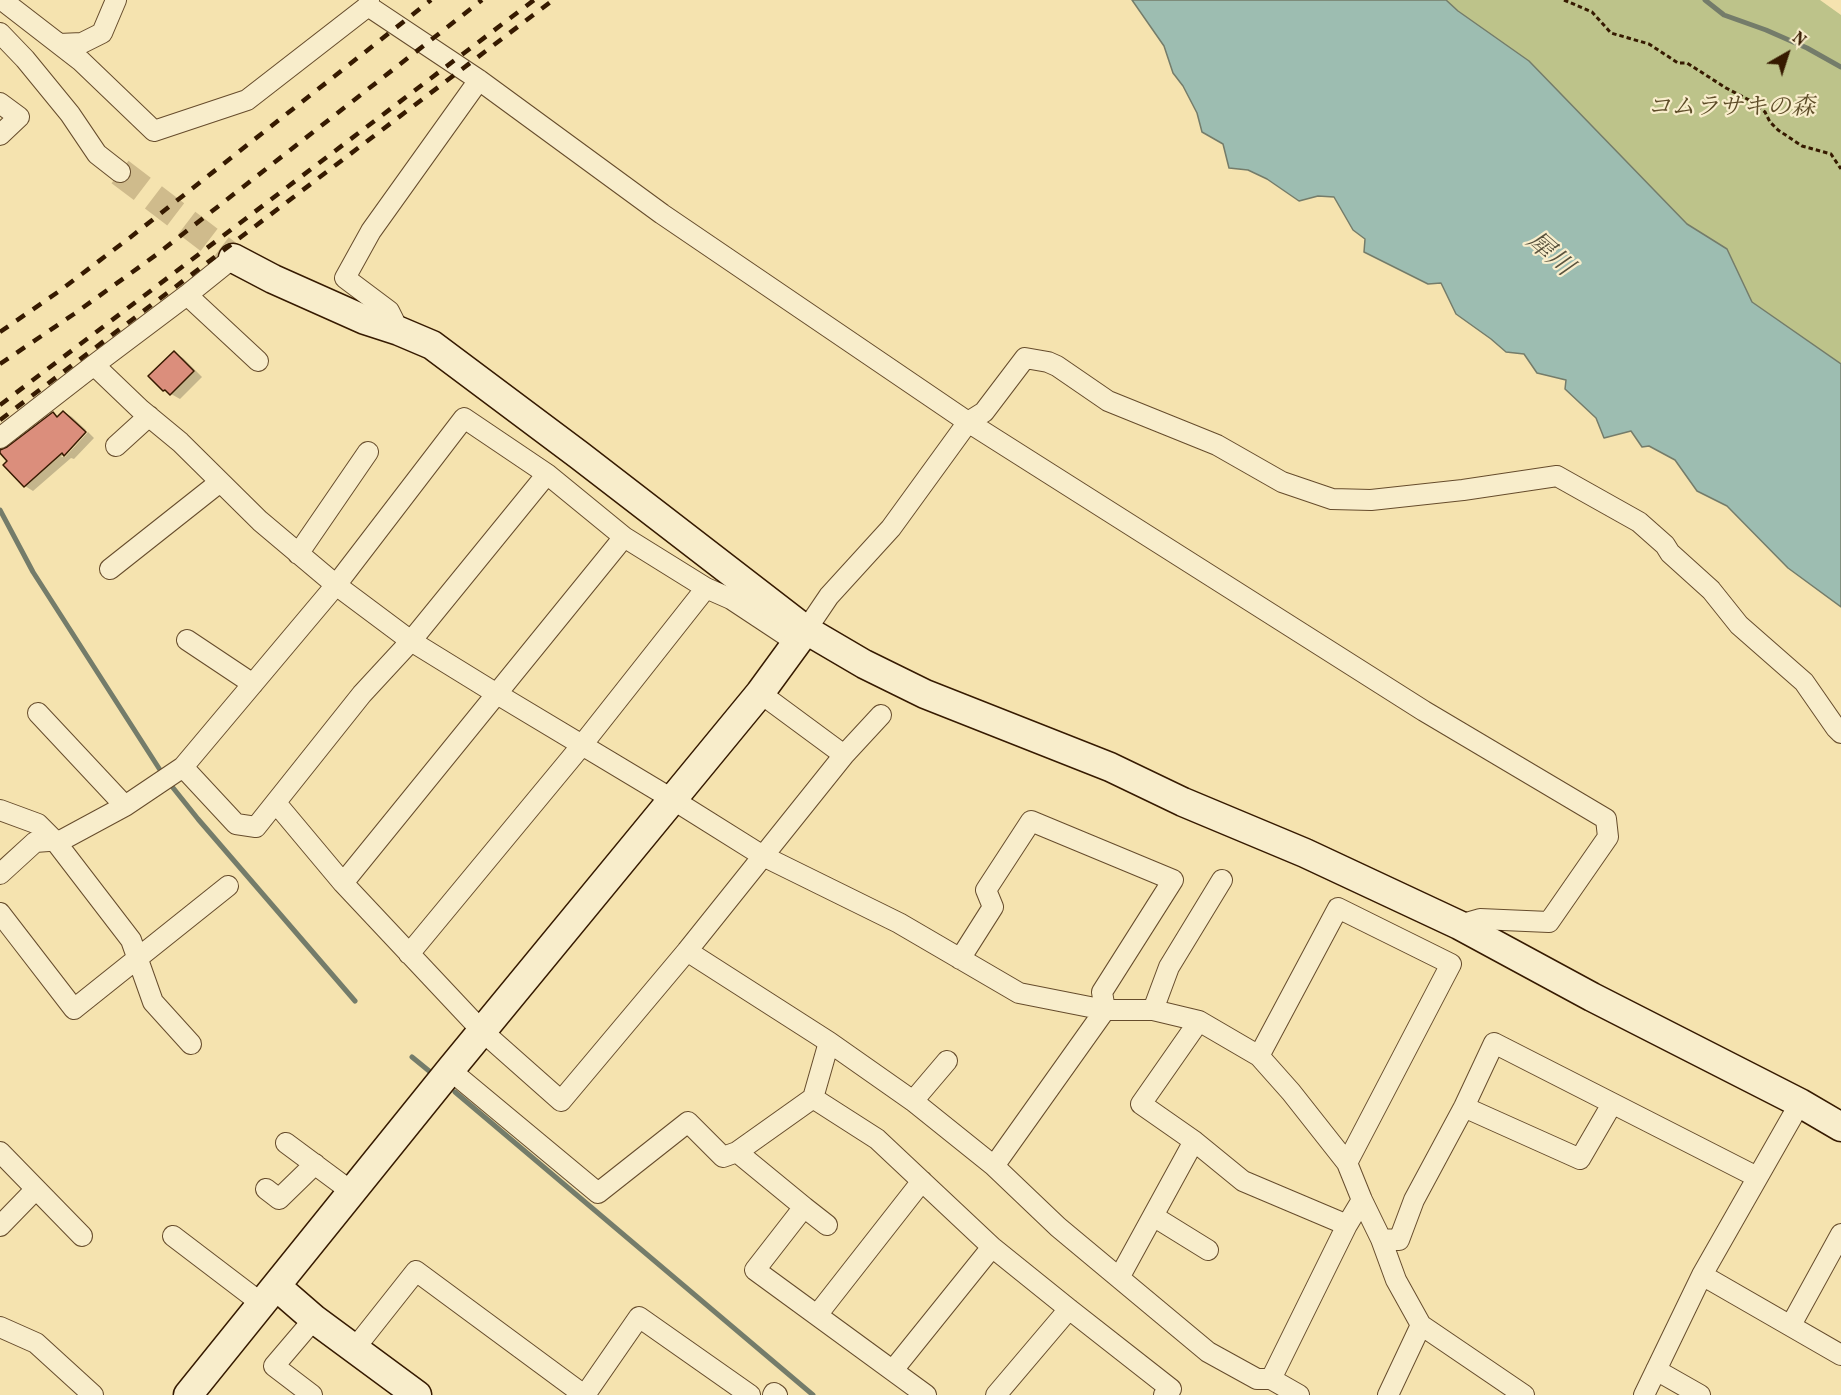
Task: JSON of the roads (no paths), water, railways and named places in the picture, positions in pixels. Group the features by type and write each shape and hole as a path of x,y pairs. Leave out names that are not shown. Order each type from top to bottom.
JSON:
{"street":[{"path":"2,0 81,61 154,131 247,100 368,3 479,80 662,214 968,422 1425,711 1606,819 1608,837 1549,922 1480,919 1459,925"},
{"path":"59,44 82,43 102,33 116,0"},
{"path":"0,33 25,59 70,114 97,154 120,172"},
{"path":"399,331 388,311 345,278 371,231 479,80"},
{"path":"0,103 19,117 0,135"},
{"path":"0,438 233,258 273,279 365,320 432,345 579,455 801,636"},
{"path":"187,295 258,361"},
{"path":"188,1395 450,1070 760,693 829,596 891,528 968,422 984,412 1025,358 1057,366 1108,401 1217,445 1282,482 1332,499 1371,500 1557,476 1639,522 1665,545 1670,553 1711,590 1739,625 1804,682 1841,733"},
{"path":"94,364 148,416 180,442 260,521 336,585 411,641 672,798 763,856 899,923 1019,993 1105,1010 1153,1010 1199,1021 1259,1056 1347,1162 1381,1239 1396,1280 1421,1325 1522,1394"},
{"path":"117,446 148,416"},
{"path":"0,874 35,842 62,840 126,806 183,767 336,585 464,418 547,474 624,537 706,588 801,636 926,694 1110,767 1183,802 1305,853 1459,925 1592,997 1800,1103 1841,1127"},
{"path":"298,554 368,452"},
{"path":"183,767 236,824 256,826 547,474"},
{"path":"110,569 220,482"},
{"path":"343,883 624,537"},
{"path":"409,954 582,745 706,588"},
{"path":"187,640 253,684"},
{"path":"760,693 844,755"},
{"path":"38,713 126,806"},
{"path":"276,803 343,883 482,1031 561,1101 687,951 844,755 881,715"},
{"path":"0,810 38,824 55,840 132,940 153,1002 191,1044"},
{"path":"960,959 993,907 986,890 1031,821 1173,880 1102,992 1105,1010 994,1166"},
{"path":"1153,1010 1170,967 1222,880"},
{"path":"0,913 74,1009 228,886"},
{"path":"1259,1056 1338,908 1451,964 1347,1162"},
{"path":"687,951 829,1042 913,1101 994,1166 1058,1227 1208,1352 1257,1379 1286,1390 1347,1225 1362,1200"},
{"path":"1199,1021 1141,1104 1194,1141 1243,1181 1347,1225"},
{"path":"450,1070 598,1193 688,1122 723,1157 736,1152 813,1098 829,1042"},
{"path":"1381,1239 1399,1240 1414,1200 1464,1107 1494,1043 1757,1177"},
{"path":"913,1101 947,1061"},
{"path":"813,1098 877,1140 992,1247 1171,1389 1164,1395"},
{"path":"1644,1395 1702,1275 1800,1103"},
{"path":"1464,1107 1580,1159 1612,1104"},
{"path":"1119,1278 1194,1141"},
{"path":"286,1143 352,1191"},
{"path":"0,1152 82,1236"},
{"path":"736,1152 827,1225"},
{"path":"266,1189 279,1199 315,1164"},
{"path":"817,1315 922,1181"},
{"path":"0,1226 36,1189"},
{"path":"804,1207 755,1270 926,1395"},
{"path":"1153,1216 1208,1250"},
{"path":"1791,1325 1841,1234"},
{"path":"173,1236 268,1295 314,1319 417,1395"},
{"path":"892,1370 992,1247"},
{"path":"355,1348 416,1271 584,1395 639,1317 750,1395"},
{"path":"1702,1275 1841,1355"},
{"path":"996,1395 1069,1310"},
{"path":"312,1395 274,1366 314,1319"},
{"path":"1388,1395 1421,1325"},
{"path":"0,1327 36,1342 93,1395"},
{"path":"1656,1370 1700,1395"}],"water":[{"name":"犀川","path":"1132,0 1446,0 1529,61 1687,224 1727,249 1752,302 1841,364 1841,607 1788,568 1727,506 1697,491 1675,460 1649,446 1642,447 1631,431 1604,438 1596,418 1565,389 1566,380 1537,373 1524,354 1506,352 1456,314 1441,283 1428,284 1364,252 1365,239 1353,230 1334,197 1318,196 1299,201 1267,179 1248,170 1229,168 1223,144 1202,132 1197,113 1183,86 1173,73 1164,46"}],"waterway":[{"path":"1705,0 1724,15 1807,48 1841,67"},
{"path":"0,510 33,572 162,773"},
{"path":"170,784 355,1001"},
{"path":"412,1057 434,1075"},
{"path":"455,1092 813,1395"}],"tunnel":[{"path":"120,172 233,258"}],"railway":[{"path":"0,332 132,236 431,0"},
{"path":"0,364 156,255 482,0"},
{"path":"0,405 534,0"},
{"path":"0,420 553,0"}],"park label":[{"name":"コムラサキの森","path":"1731,110"}]}
